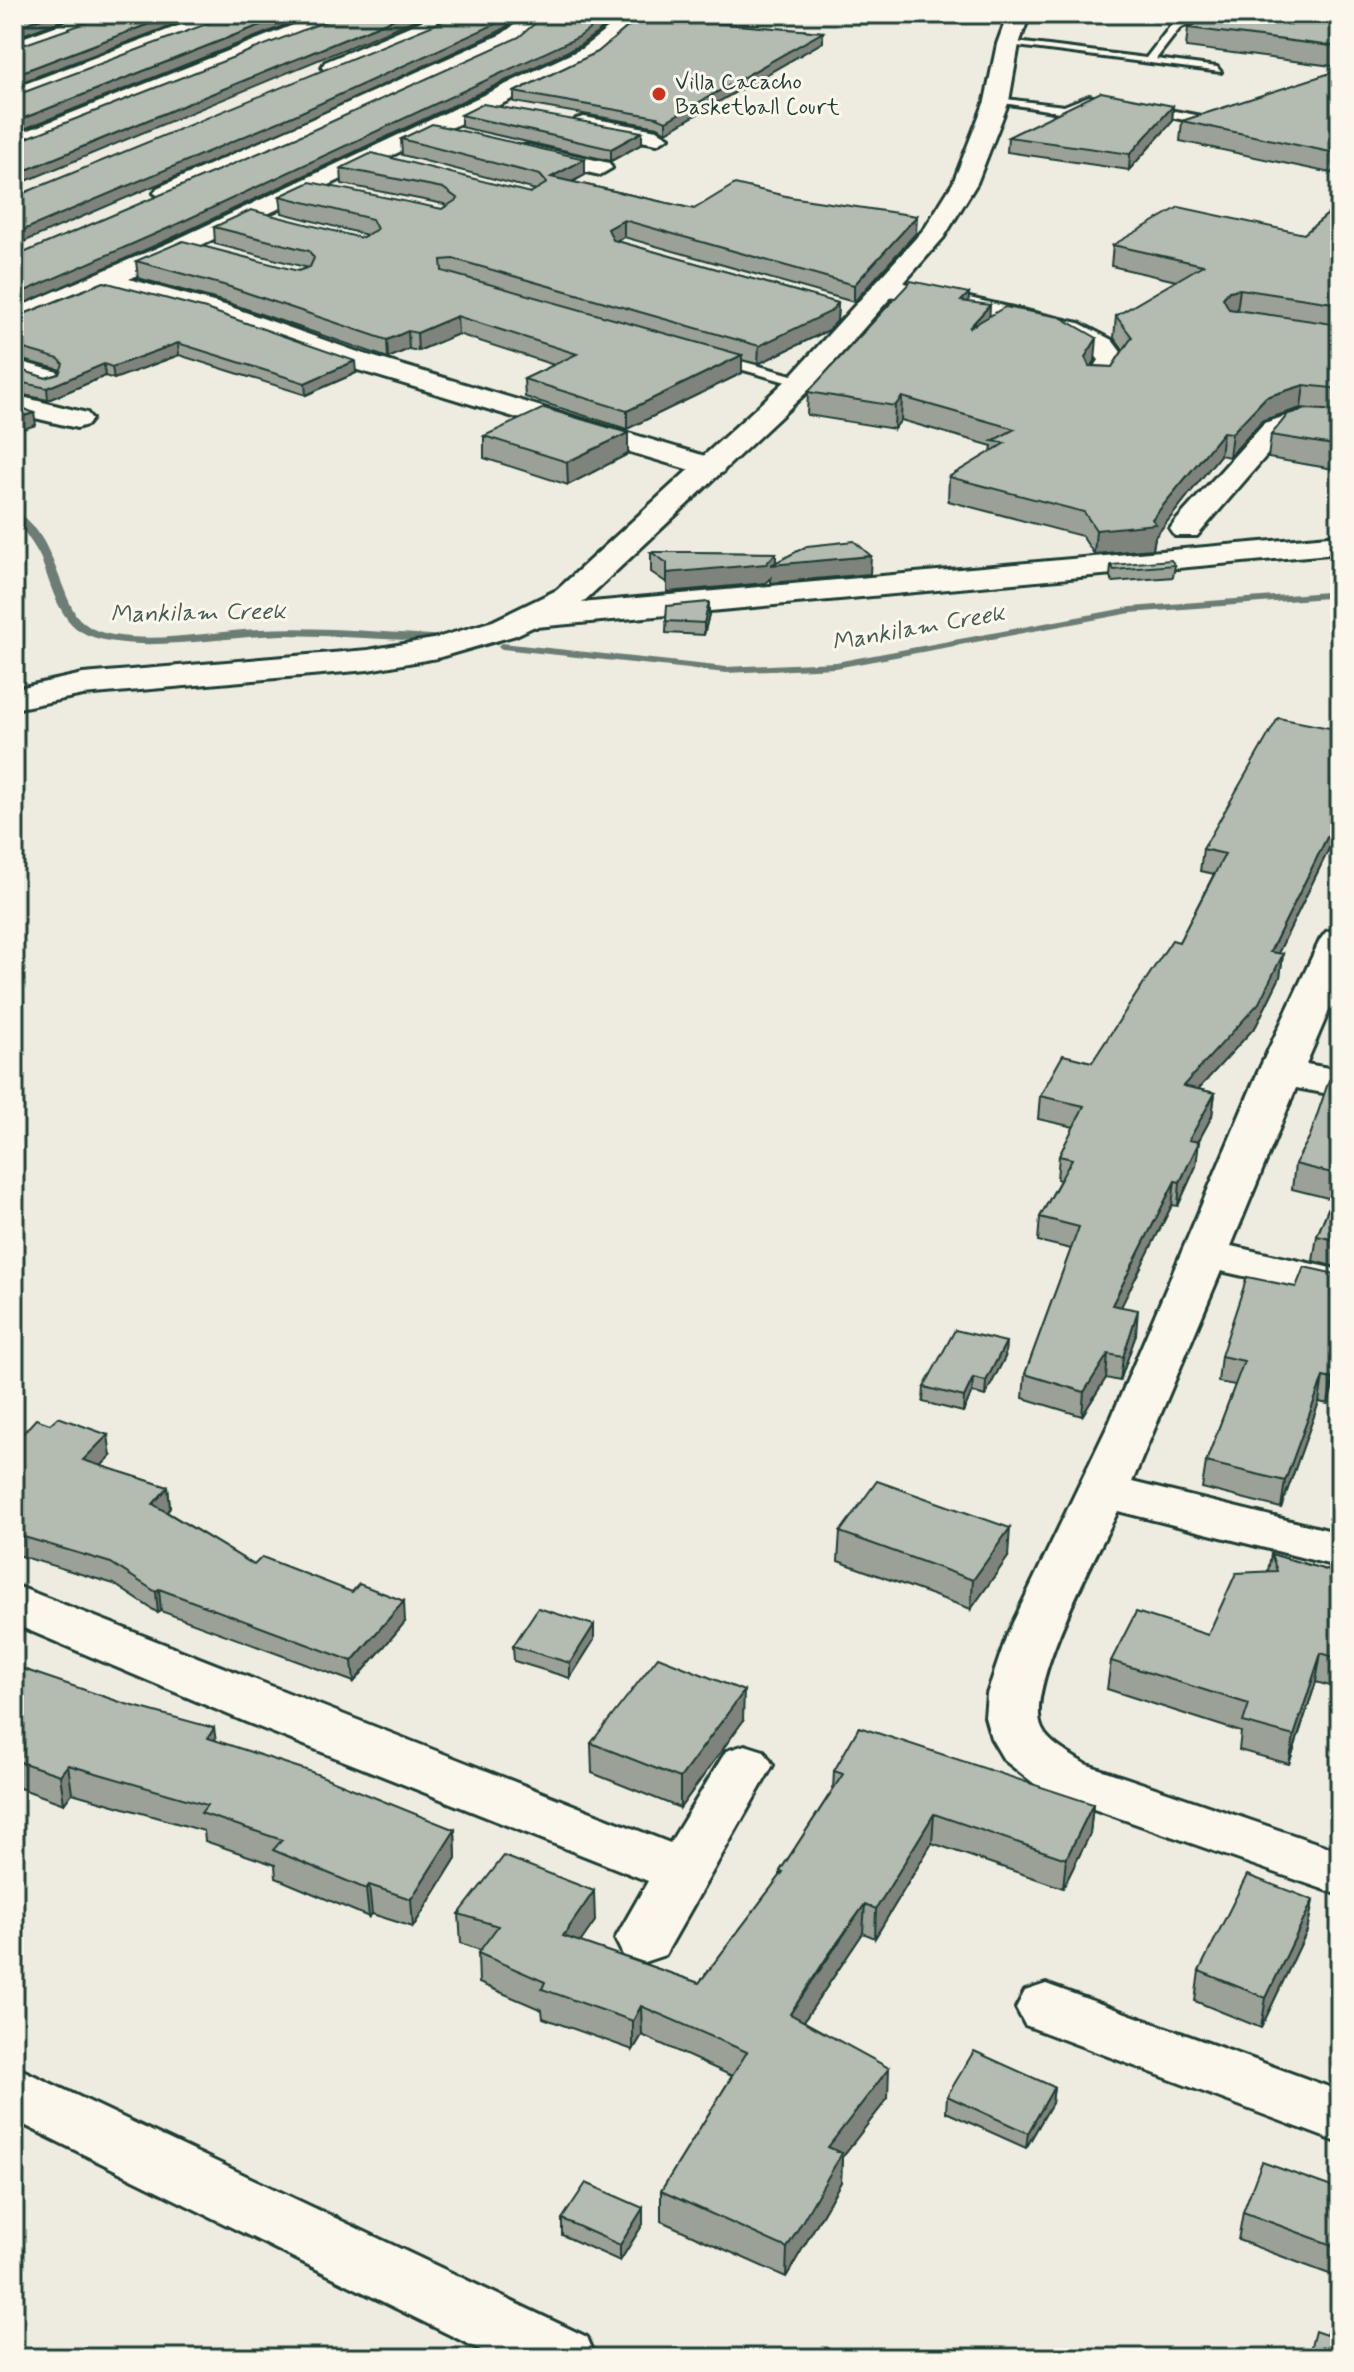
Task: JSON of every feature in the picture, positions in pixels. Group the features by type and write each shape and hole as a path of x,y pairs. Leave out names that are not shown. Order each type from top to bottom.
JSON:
{"street":[{"path":"14,49 108,14"},
{"path":"14,96 230,14"},
{"path":"14,144 340,14"},
{"path":"150,200 510,39 542,14"},
{"path":"14,319 182,247 483,106 589,54 640,14"},
{"path":"14,699 105,682 429,651 482,638 536,617 569,597 801,382 846,312 886,287 952,209 997,101 1008,44 1019,14"},
{"path":"393,17 466,26 510,39 589,54"},
{"path":"317,74 434,24"},
{"path":"483,106 528,113"},
{"path":"555,118 657,137"},
{"path":"431,130 462,137"},
{"path":"508,147 600,168"},
{"path":"371,158 400,166"},
{"path":"308,187 353,196"},
{"path":"248,215 291,226"},
{"path":"182,247 226,258"},
{"path":"104,281 218,312 351,359 711,467"},
{"path":"886,287 1069,329 1090,338 1113,360 1100,381"},
{"path":"14,368 48,378"},
{"path":"14,404 77,419"},
{"path":"1186,529 1274,429 1302,420 1340,423"},
{"path":"536,617 1340,544"},
{"path":"1340,940 1279,1072 1103,1491 1014,1685 1012,1720 1026,1752 1065,1778 1340,1873"},
{"path":"1279,1072 1340,1083"},
{"path":"1204,1254 1340,1284"},
{"path":"1103,1491 1340,1550"},
{"path":"14,1603 265,1708 684,1872"},
{"path":"644,1939 745,1765"},
{"path":"1046,2008 1340,2117"},
{"path":"14,2091 563,2358"}],"lane":[{"path":"1148,62 1176,26 1201,14"},
{"path":"1008,44 1217,70"},
{"path":"997,101 1065,110 1098,98"},
{"path":"1126,104 1212,122"},
{"path":"702,354 801,382"}],"building":[{"path":"26,14 52,14 14,28 14,18"},
{"path":"111,14 175,14 14,75 14,48"},
{"path":"233,14 288,14 14,122 14,96"},
{"path":"344,14 406,14 14,175 14,143"},
{"path":"460,14 511,14 500,22 295,115 14,234 14,197"},
{"path":"546,14 610,14 579,37 171,227 14,296 14,257 313,130 519,37"},
{"path":"643,14 671,14 664,19 823,32 666,121 514,92 598,52"},
{"path":"1214,14 1340,14 1340,47 1188,28"},
{"path":"1340,70 1340,154 1182,121"},
{"path":"1101,92 1173,106 1130,154 1008,137"},
{"path":"483,104 642,132 611,149 461,115"},
{"path":"432,124 585,159 551,177 694,209 735,184 790,197 917,216 854,285 624,220 608,229 613,240 838,303 830,312 759,346 454,259 441,260 442,271 742,355 627,411 524,379 577,354 457,316 417,333 408,331 387,340 227,286 136,261 183,241 298,271 310,267 314,258 309,251 214,227 251,210 361,238 377,229 372,219 280,196 310,182 442,209 458,199 443,188 341,168 372,153 530,193 547,183 540,175 401,139"},
{"path":"1340,204 1340,304 1240,289 1229,291 1223,298 1229,309 1340,325 1340,389 1304,385 1266,397 1232,433 1223,432 1152,519 1156,524 1096,530 1084,512 949,477 1005,443 992,441 1015,429 902,397 895,406 808,392 911,281 969,293 961,301 990,305 969,328 1005,307 1060,317 1097,338 1085,357 1089,366 1112,367 1132,337 1116,316 1203,265 1113,245 1179,207 1304,234"},
{"path":"104,282 206,309 355,361 305,383 178,343 112,367 104,364 47,388 14,381 14,368 46,378 59,374 63,364 59,359 14,346 14,318"},
{"path":"14,404 34,413 14,419"},
{"path":"544,408 628,433 567,462 484,436"},
{"path":"1307,409 1340,411 1340,446 1271,435 1288,414"},
{"path":"854,541 871,556 771,565 807,546"},
{"path":"651,552 776,553 766,564 667,573 667,563"},
{"path":"1171,560 1175,565 1114,570 1111,565"},
{"path":"709,602 704,623 666,621 667,606"},
{"path":"1278,718 1340,730 1336,747 1340,748 1340,811 1270,952 1283,954 1259,1003 1183,1086 1215,1093 1189,1140 1199,1142 1180,1182 1175,1181 1112,1305 1138,1310 1123,1357 1108,1354 1084,1392 1025,1374 1079,1227 1040,1217 1072,1159 1059,1156 1084,1106 1040,1096 1063,1055 1092,1062 1172,940 1179,942 1225,854 1203,849"},
{"path":"1329,1080 1340,1083 1340,1175 1295,1164 1310,1136"},
{"path":"1340,1180 1340,1241 1317,1236"},
{"path":"1304,1267 1340,1275 1340,1349 1332,1379 1323,1377 1285,1481 1206,1462 1244,1361 1221,1356 1247,1277 1296,1287"},
{"path":"955,1330 1006,1342 986,1381 973,1378 964,1397 924,1387"},
{"path":"58,1417 108,1435 83,1460 168,1487 153,1504 254,1565 262,1557 352,1592 359,1584 404,1601 352,1661 159,1589 156,1592 111,1563 14,1534 14,1443 36,1419 50,1424"},
{"path":"877,1481 1010,1528 973,1580 840,1532"},
{"path":"1271,1554 1340,1574 1340,1659 1321,1653 1294,1736 1243,1722 1249,1704 1111,1661 1136,1612 1208,1635 1236,1573 1277,1571"},
{"path":"538,1608 594,1625 570,1663 513,1646"},
{"path":"658,1657 744,1691 680,1778 591,1743"},
{"path":"14,1666 126,1704 214,1728 208,1738 309,1771 455,1830 411,1899 369,1885 366,1889 273,1850 282,1840 201,1813 207,1805 68,1765 60,1775 14,1760"},
{"path":"859,1727 1093,1804 1066,1859 934,1814 876,1909 865,1904 827,1957 790,2014 889,2068 828,2147 842,2153 787,2248 661,2191 747,2052 641,2006 633,2021 542,1989 545,1982 478,1953 498,1926 459,1914 504,1856 594,1891 563,1936 699,1983 783,1872 780,1871 843,1774 834,1771"},
{"path":"1247,1875 1313,1900 1266,1998 1199,1971"},
{"path":"974,2051 1054,2087 1028,2133 947,2096"},
{"path":"1262,2162 1340,2190 1340,2248 1243,2212"},
{"path":"586,2183 643,2208 620,2245 562,2219"},
{"path":"1340,2293 1340,2358 1308,2358 1315,2331 1326,2335"}],"waterway":[{"name":"Mankilam Creek","path":"14,513 37,540 71,616 81,627 95,634 140,640 262,632 451,639"},
{"name":"Mankilam Creek","path":"502,646 726,670 836,665 1131,610 1340,594"}],"place":[{"name":"Villa Cacacho Basketball Court","path":"659,94"}]}
